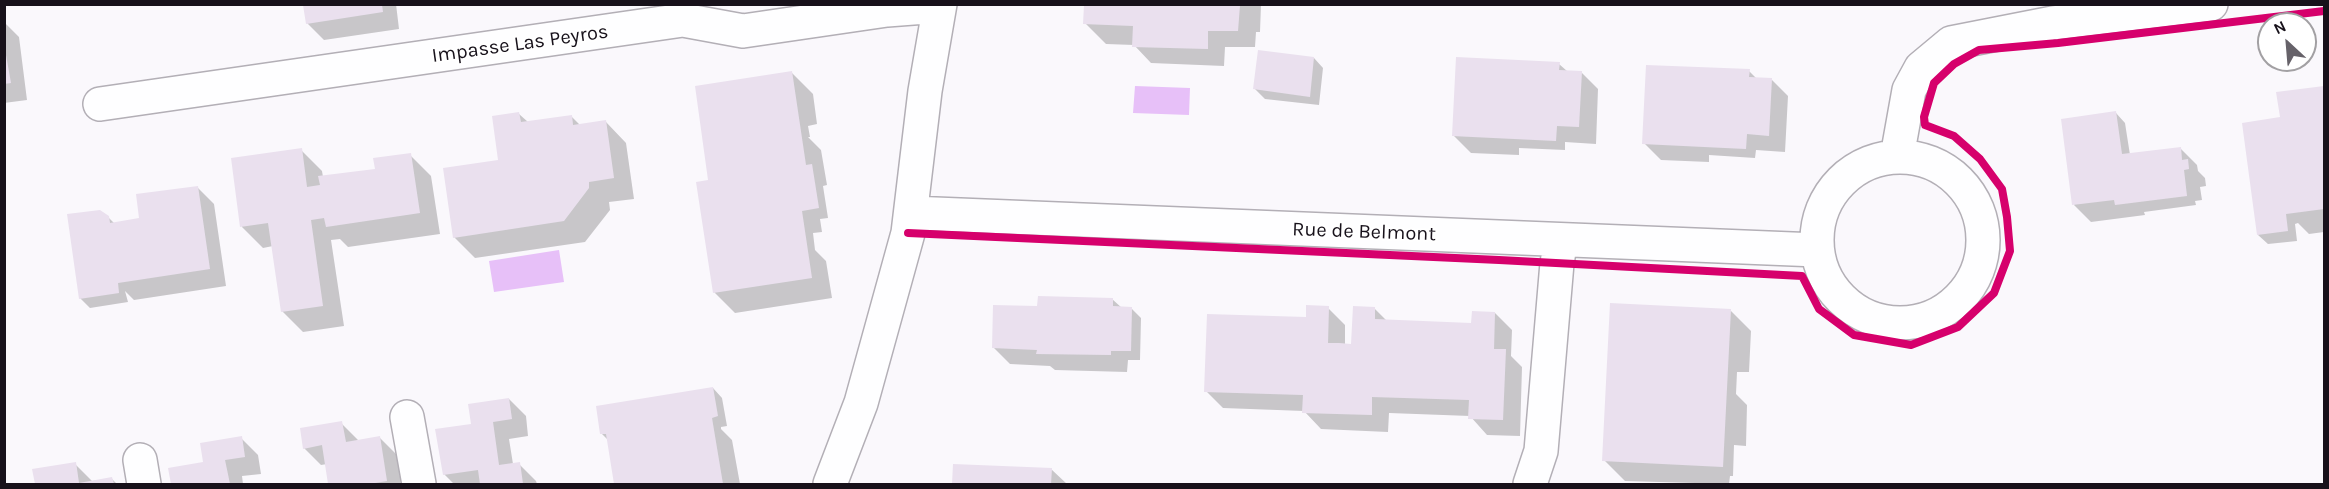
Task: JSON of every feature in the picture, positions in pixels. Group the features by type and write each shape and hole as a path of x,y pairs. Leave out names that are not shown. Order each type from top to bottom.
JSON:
{"street":[{"path":"1897,157 1909,90 1921,68 1951,43 2054,24 2211,4"},
{"path":"830,484 861,403 908,233 925,91 940,5"},
{"name":"Impasse Las Peyros","path":"100,104 683,20 743,31 888,10 940,5"},
{"path":"1897,157 1912,158 1935,165 1953,175 1977,208 1984,238 1979,268 1973,282 1940,314 1921,322 1884,323 1865,317 1836,295 1820,266 1817,250 1817,227 1826,201 1835,188 1844,178 1871,162 1897,157"},
{"name":"Rue de Belmont","path":"911,213 1817,250"},
{"path":"1530,484 1541,451 1561,240"},
{"path":"407,417 419,484"}],"shaded area":[{"path":"1135,86 1190,88 1189,115 1133,113"},
{"path":"559,250 564,282 494,292 489,261"}],"building":[{"path":"303,5 382,5 383,12 306,24"},
{"path":"1084,5 1240,5 1238,31 1208,31 1208,49 1132,47 1133,26 1083,24"},
{"path":"4,44 11,83 4,84"},
{"path":"1258,50 1314,57 1310,97 1253,89"},
{"path":"1456,57 1560,62 1559,70 1582,71 1579,127 1557,126 1556,141 1452,136"},
{"path":"1646,65 1750,69 1749,77 1772,78 1769,136 1747,134 1746,149 1642,144"},
{"path":"792,71 806,165 812,164 819,208 802,211 812,278 713,293 696,182 708,180 695,86"},
{"path":"2324,86 2324,209 2286,214 2288,231 2257,235 2242,123 2280,117 2276,92"},
{"path":"2116,111 2122,154 2181,147 2182,160 2188,159 2189,169 2184,170 2187,196 2115,205 2114,200 2072,205 2061,119"},
{"path":"519,112 521,122 572,115 573,125 606,120 614,178 589,182 589,188 564,221 453,238 443,168 498,160 492,116"},
{"path":"302,148 307,187 320,185 318,176 375,169 373,158 411,153 420,213 326,227 324,218 311,220 323,306 281,312 268,223 240,227 231,158"},
{"path":"198,186 210,269 118,283 119,293 79,299 67,214 100,210 109,216 110,223 139,218 136,194"},
{"path":"1038,296 1113,298 1113,306 1132,307 1131,351 1111,351 1111,355 1036,354 1037,350 992,348 993,305 1037,306"},
{"path":"1610,303 1731,309 1723,467 1602,461"},
{"path":"1306,305 1329,306 1328,343 1351,344 1353,306 1375,307 1375,319 1471,323 1472,311 1495,312 1494,349 1506,349 1503,420 1468,419 1469,400 1372,397 1372,415 1302,413 1303,395 1204,392 1207,314 1306,317"},
{"path":"713,387 718,416 712,418 723,484 614,484 606,434 600,434 596,406"},
{"path":"509,398 512,419 493,422 499,465 520,462 523,484 480,484 478,470 443,475 435,429 471,424 468,404"},
{"path":"342,421 346,442 380,436 387,481 369,484 328,484 322,445 303,449 300,428"},
{"path":"242,436 245,457 225,460 230,484 171,484 168,468 203,462 200,443"},
{"path":"76,462 79,483 112,477 114,484 35,484 32,469"},
{"path":"953,464 1052,468 1051,484 952,484"}],"cycle path":[{"path":"908,233 1802,276 1819,309 1854,335 1911,345 1958,327 1994,293 2010,251 2002,189 1980,159 1954,136 1925,125 1924,117 1934,83 1954,64 1979,50 2058,43 2324,11"}]}
